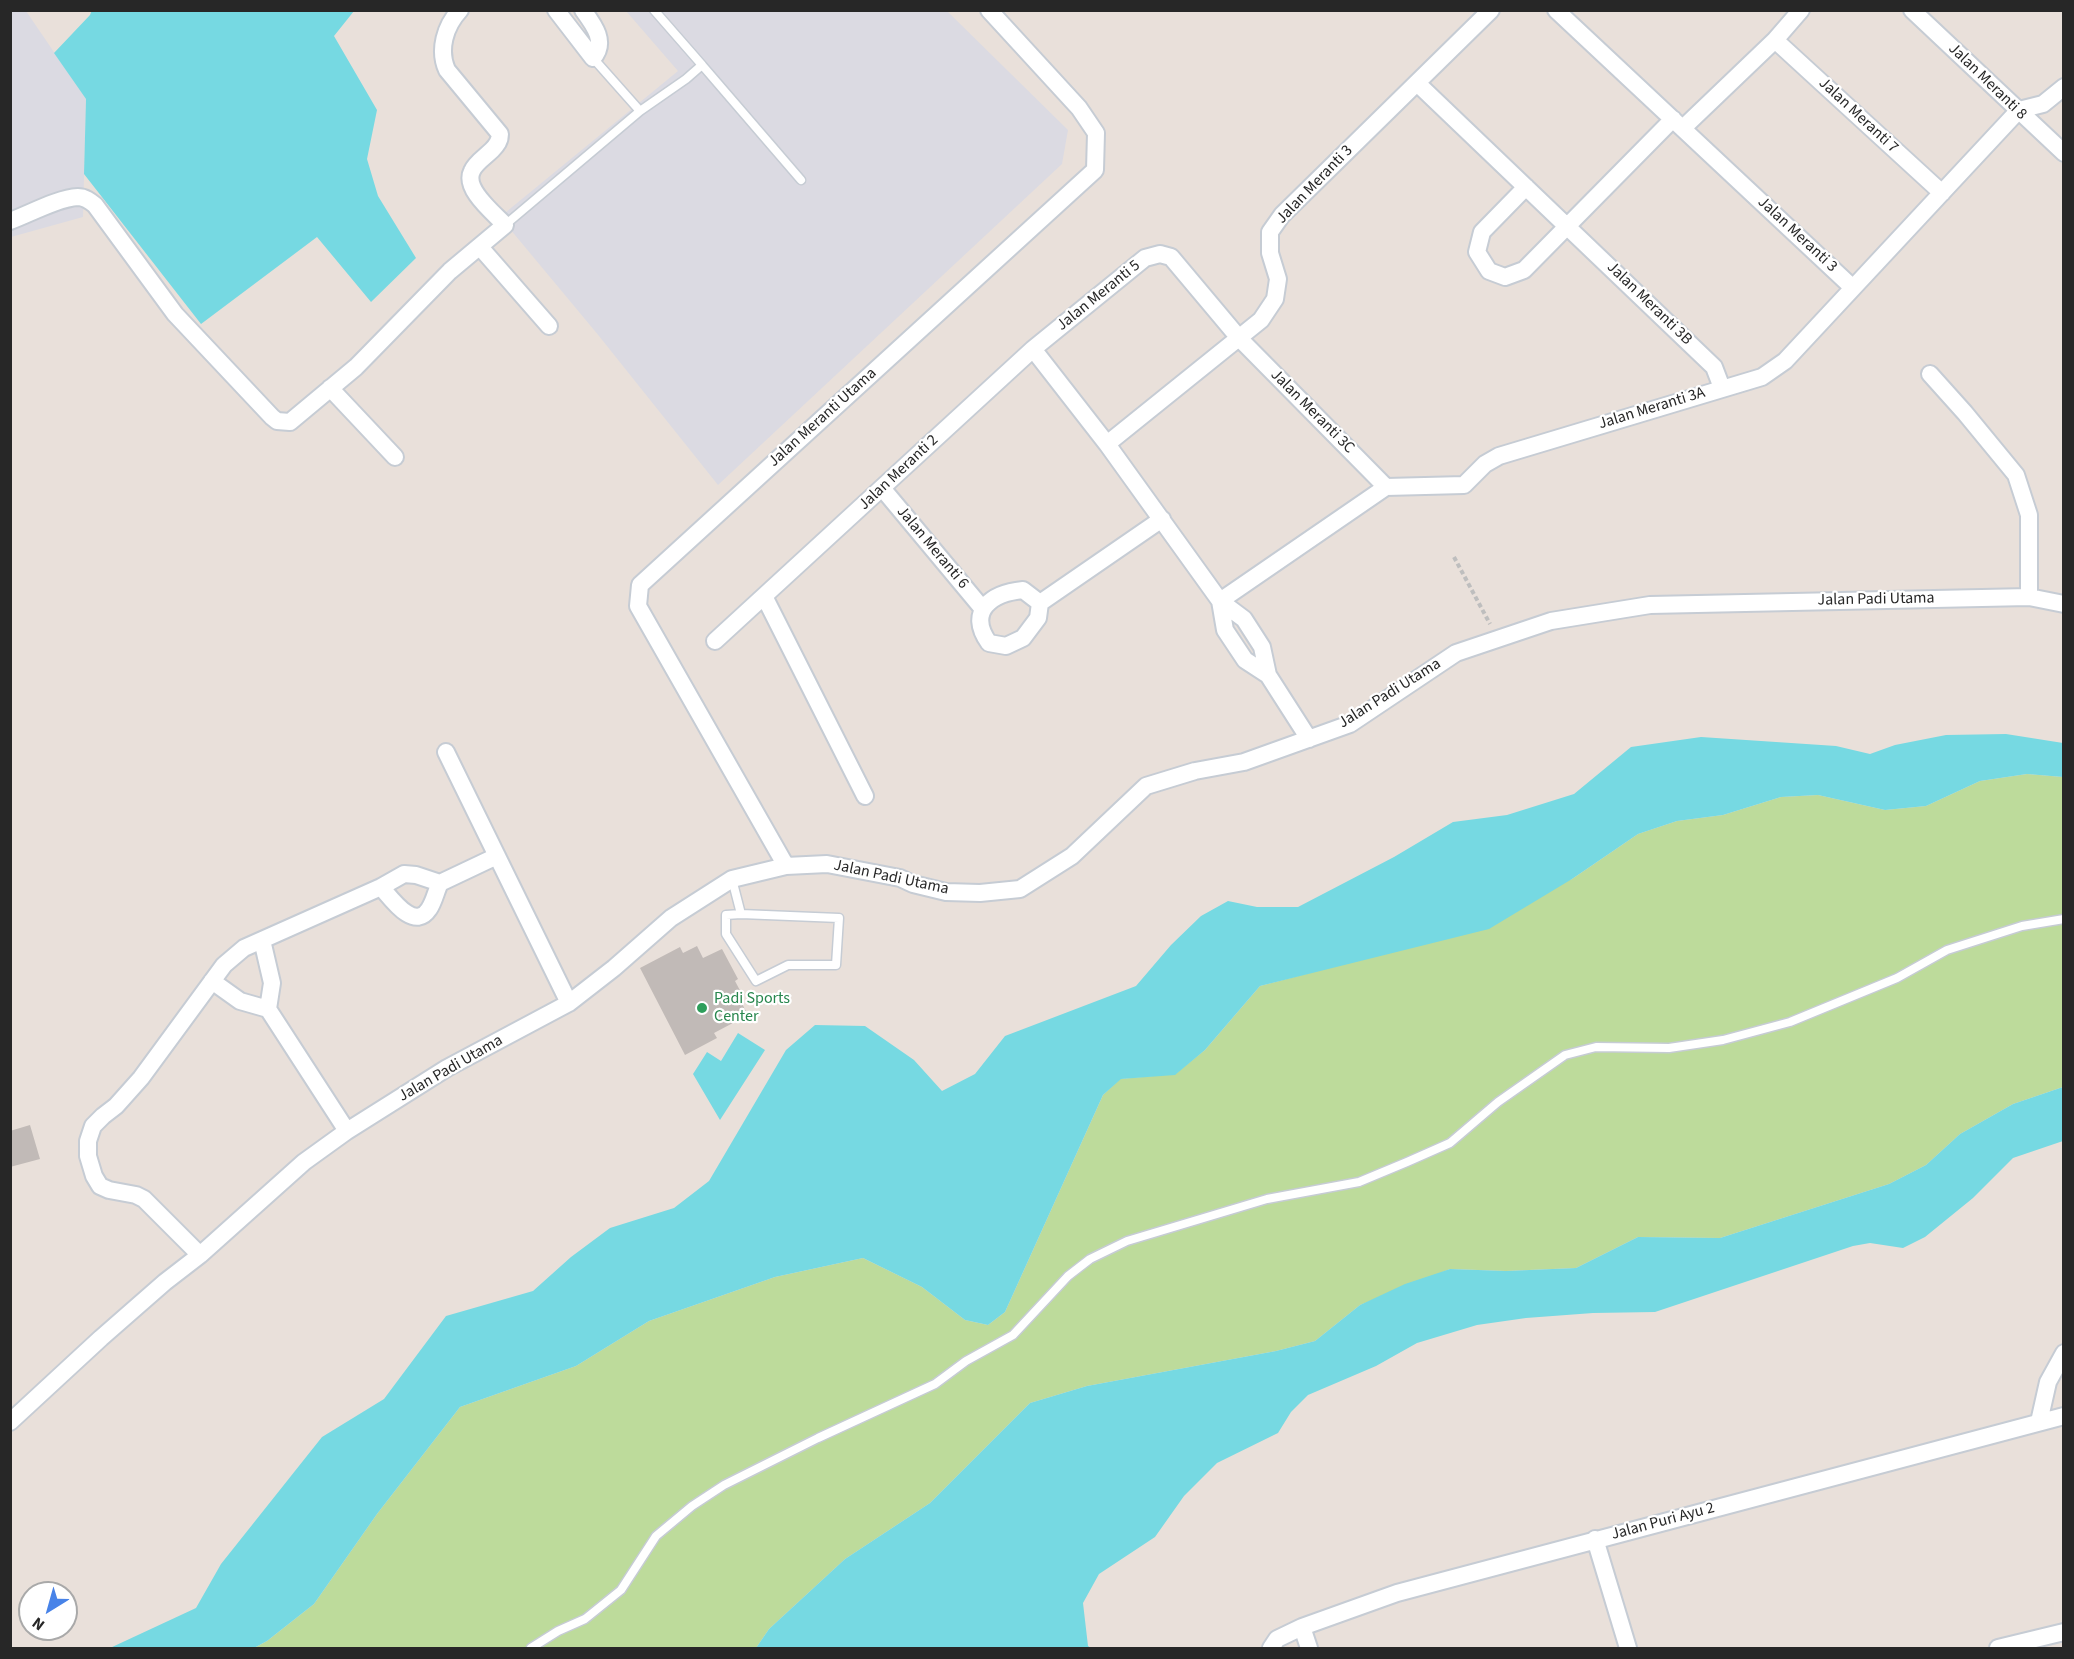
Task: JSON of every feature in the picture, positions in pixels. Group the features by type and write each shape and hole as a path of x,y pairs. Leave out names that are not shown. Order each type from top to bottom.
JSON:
{"street":[{"path":"10,221 58,202 78,197 95,205 176,314 277,421 290,422 356,367 450,271 505,225 473,190 471,182 472,169 496,146 500,134 447,70 443,62 443,41 460,10"},
{"path":"556,10 593,58 600,48 600,41 583,10"},
{"name":"Jalan Meranti Utama","path":"786,866 638,606 640,585 1095,170 1096,133 1091,125 1079,108 988,10"},
{"name":"Jalan Meranti 3","path":"1107,444 1261,320 1275,299 1278,279 1270,253 1270,232 1282,214 1491,10"},
{"name":"Jalan Meranti 3","path":"1556,10 1853,288"},
{"path":"1526,187 1482,232 1477,252 1489,271 1505,277 1524,270 1567,226 1678,124 1775,40 1801,10"},
{"name":"Jalan Meranti 8","path":"1912,10 2019,110 2032,126 2064,153"},
{"name":"Jalan Meranti 7","path":"1775,40 1942,193"},
{"name":"Jalan Meranti 3B","path":"1417,83 1714,367 1722,388"},
{"path":"2019,110 2043,104 2064,87"},
{"name":"Jalan Meranti 3A","path":"1386,487 1464,485 1485,464 1498,456 1762,377 1785,360 2019,110"},
{"path":"480,247 549,326"},
{"name":"Jalan Meranti 5","path":"1033,349 1145,258 1160,254 1171,257 1239,338"},
{"name":"Jalan Meranti 3C","path":"1239,338 1386,487"},
{"path":"1033,349 1107,444 1220,601 1244,619 1262,647 1268,675 1309,739"},
{"name":"Jalan Meranti 2","path":"715,641 1033,349"},
{"path":"1930,374 2016,475 2029,515 2029,597"},
{"path":"330,388 395,457"},
{"path":"1220,601 1386,487"},
{"name":"Jalan Meranti 6","path":"882,488 982,608"},
{"path":"1040,603 1023,590 1007,592 982,608 978,618 981,632 989,643 1006,646 1023,638 1038,618 1040,603 1162,519"},
{"path":"764,596 865,796"},
{"name":"Jalan Padi Utama","path":"10,1422 101,1338 200,1255 303,1162 347,1131 447,1068 569,1003 614,968 671,918 732,879 786,866 827,864 900,878 913,884 946,892 980,893 1020,889 1072,856 1146,786 1195,771 1244,762 1350,723 1456,653 1551,621 1650,605 2029,597 2064,604"},
{"path":"446,752 569,1003"},
{"path":"381,887 398,908 412,917 422,916 429,910 440,883 497,856"},
{"path":"200,1255 144,1198 109,1190 100,1185 94,1176 88,1156 88,1141 93,1126 116,1106 141,1078 224,965 244,948 381,887 404,874 416,874 440,883"},
{"path":"262,940 272,983 268,1009"},
{"path":"212,981 240,1000 268,1009 347,1131"},
{"path":"2039,1422 2048,1382 2064,1353"},
{"name":"Jalan Puri Ayu 2","path":"1271,1648 1277,1639 1302,1628 1398,1593 2064,1416"},
{"path":"1595,1539 1628,1648"},
{"path":"1302,1628 1309,1648"},
{"path":"1998,1648 2064,1632"}],"lane":[{"path":"654,10 801,180"},
{"path":"593,58 640,111"},
{"path":"505,225 640,111 702,65"},
{"path":"732,879 741,914"},
{"path":"741,914 839,918 836,965 788,965 756,981 726,934 726,915 741,914"},
{"path":"531,1648 558,1630 585,1619 621,1590 656,1536 692,1506 724,1485 818,1438 935,1384 966,1361 1013,1335 1068,1276 1090,1259 1118,1246 1267,1199 1359,1182 1418,1157 1450,1143 1498,1102 1565,1055 1596,1047 1670,1048 1723,1040 1790,1022 1897,978 1947,950 2022,926 2064,919"}],"path":[{"path":"1454,557 1497,638"}],"shaded area":[{"path":"11,11 26,11 86,99 83,217 11,237"},
{"path":"626,11 947,11 1068,130 1062,164 718,485 500,217 678,71"}],"green space":[{"path":"2027,774 2063,777 2063,1087 2013,1104 1960,1134 1926,1165 1889,1184 1720,1238 1638,1237 1576,1268 1506,1271 1450,1269 1360,1305 1315,1341 1276,1351 1087,1386 1030,1403 930,1503 845,1559 769,1629 756,1648 254,1648 267,1641 314,1604 377,1514 460,1407 576,1366 649,1321 775,1277 863,1258 922,1287 965,1320 988,1325 1005,1312 1103,1095 1120,1079 1175,1074 1205,1050 1260,986 1321,970 1572,879 1638,834 1677,821 1723,815 1781,797 1818,795 1885,810 1926,806 1980,781"}],"water":[{"path":"92,10 354,11 334,36 377,110 367,159 378,196 416,258 371,302 317,237 201,324 84,174 86,99 54,53 90,15"},
{"path":"2006,734 2063,743 2063,777 2027,774 1980,781 1926,806 1885,810 1818,795 1781,797 1723,815 1677,821 1638,834 1572,879 1489,929 1260,986 1205,1050 1175,1075 1121,1079 1103,1095 1005,1312 988,1325 965,1320 922,1287 863,1258 775,1277 649,1321 576,1366 460,1407 377,1514 314,1604 267,1641 254,1648 110,1648 196,1608 221,1564 322,1437 384,1399 446,1316 533,1291 571,1257 610,1228 674,1208 709,1181 786,1050 815,1025 865,1026 914,1060 942,1091 975,1074 1005,1036 1136,986 1171,945 1201,916 1228,901 1257,907 1298,907 1394,857 1453,822 1507,815 1574,794 1631,747 1701,737 1836,746 1870,754 1895,745 1946,735"},
{"path":"738,1033 765,1050 720,1120 693,1074 707,1052 721,1061"},
{"path":"2063,1087 2063,1141 2013,1158 1973,1198 1925,1237 1903,1248 1870,1243 1853,1246 1655,1312 1593,1313 1526,1318 1477,1325 1417,1343 1376,1366 1308,1395 1291,1412 1278,1433 1217,1463 1184,1496 1155,1537 1099,1574 1083,1603 1088,1646 1091,1648 756,1648 769,1629 845,1559 930,1503 1030,1403 1087,1386 1276,1351 1315,1341 1360,1305 1405,1284 1450,1269 1506,1271 1576,1268 1638,1237 1720,1238 1889,1184 1926,1165 1960,1134 2013,1104"}],"building":[{"name":"Padi Sports Center","path":"697,946 703,958 722,949 738,979 735,981 744,998 740,1000 748,1015 714,1033 717,1038 685,1055 640,968 680,947 683,953"},
{"path":"30,1125 40,1159 10,1167 10,1131"}],"place":[{"name":"Padi Sports Center","path":"702,1008"}]}
